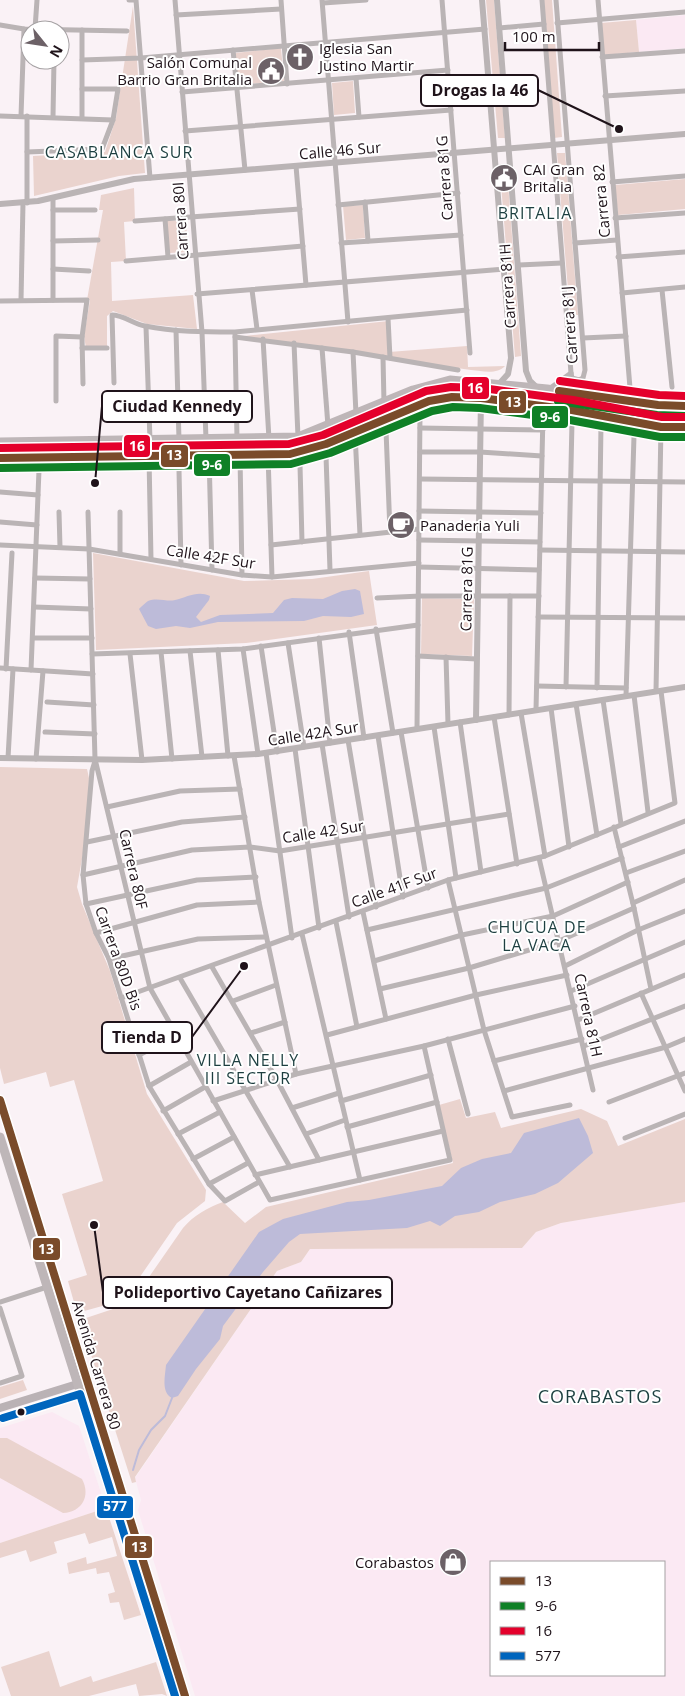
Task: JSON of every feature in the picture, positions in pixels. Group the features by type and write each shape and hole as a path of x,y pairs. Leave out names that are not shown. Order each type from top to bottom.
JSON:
{"main road":[{"path":"0,442 237,440 298,437 384,402 440,382 455,380 548,389 658,405 685,406"},
{"path":"518,402 532,396 531,390 524,387"},
{"path":"0,458 268,455 300,452 355,433 386,417 429,401 452,397 518,402 661,427 685,427"},
{"name":"Avenida Carrera 80","path":"0,1100 124,1499 176,1696"},
{"name":"Avenida Carrera 80","path":"0,1137 2,1152 47,1287 114,1502 164,1646 185,1696"},
{"path":"0,1408 89,1386"},
{"path":"0,1419 78,1389"},
{"path":"114,1502 124,1499"}],"street":[{"path":"36,20 37,0"},
{"path":"129,0 135,0 150,178"},
{"name":"Carrera 80I","path":"175,0 197,294 202,332 206,440"},
{"path":"281,0 287,84"},
{"path":"348,322 323,1 366,0"},
{"name":"Carrera 81G","path":"442,0 470,353"},
{"name":"Carrera 81H","path":"482,0 496,149 511,364 508,374 499,384"},
{"name":"Carrera 81H","path":"497,0 526,371 530,381 558,408"},
{"name":"Carrera 81J","path":"542,0 571,373 572,378 579,380 585,374 556,0"},
{"name":"Carrera 82","path":"598,0 608,140 631,400"},
{"path":"176,15 281,8"},
{"path":"557,23 685,12"},
{"path":"499,28 544,24"},
{"path":"0,25 20,28"},
{"path":"82,60 141,58 485,29"},
{"path":"70,30 127,31"},
{"path":"82,30 82,118"},
{"path":"233,50 245,170"},
{"path":"602,57 685,51"},
{"path":"21,300 27,152 24,116 24,70"},
{"path":"52,117 54,70"},
{"path":"182,92 448,70"},
{"path":"356,78 359,117"},
{"path":"27,152 102,149 113,120 118,89 82,89"},
{"path":"605,96 685,91"},
{"path":"185,130 451,110"},
{"path":"0,116 113,120"},
{"name":"Calle 46 Sur","path":"0,204 25,203 108,184 189,174 685,134"},
{"path":"296,166 306,285"},
{"path":"612,182 685,176"},
{"path":"338,204 458,193"},
{"path":"52,300 53,198"},
{"path":"365,202 368,241"},
{"path":"135,221 300,209"},
{"path":"53,210 95,210"},
{"path":"615,218 685,214"},
{"path":"165,218 168,257"},
{"path":"341,243 461,235"},
{"path":"53,241 98,240"},
{"path":"575,243 617,240"},
{"path":"126,260 303,246"},
{"path":"618,257 685,252"},
{"path":"519,265 562,263"},
{"path":"53,269 88,271"},
{"path":"197,294 505,269"},
{"path":"622,293 685,287"},
{"path":"252,290 257,330"},
{"path":"662,290 672,386"},
{"path":"0,300 87,300 82,337 83,384"},
{"path":"235,334 257,330 467,310"},
{"path":"114,383 112,315 120,316 146,326 235,334 383,356 458,370"},
{"path":"388,318 390,358"},
{"path":"146,326 150,440"},
{"path":"176,330 178,440"},
{"path":"235,334 237,440"},
{"path":"56,401 56,336 82,337"},
{"path":"582,338 626,336"},
{"path":"262,339 269,439"},
{"path":"294,343 298,437"},
{"path":"82,348 107,348"},
{"path":"322,348 328,426"},
{"path":"353,352 356,415"},
{"path":"383,356 384,402"},
{"path":"548,389 571,373"},
{"name":"Carrera 81G","path":"476,720 481,398"},
{"path":"417,729 420,414"},
{"path":"536,710 543,415"},
{"path":"566,687 572,422"},
{"path":"597,688 601,425"},
{"path":"659,691 658,618 661,427"},
{"path":"420,428 543,430"},
{"path":"386,430 390,532"},
{"path":"355,433 360,535"},
{"path":"634,436 626,688 630,695 648,812"},
{"path":"420,452 480,452 542,456"},
{"path":"209,455 212,570"},
{"path":"240,455 242,575"},
{"path":"268,455 272,577"},
{"path":"326,456 330,570"},
{"path":"149,457 151,560"},
{"path":"300,465 302,542"},
{"path":"31,670 39,470"},
{"path":"179,470 181,565"},
{"path":"420,479 685,482"},
{"path":"0,492 38,495"},
{"path":"419,511 541,513"},
{"path":"59,512 60,547"},
{"name":"Carrera 80F","path":"88,512 95,759 150,988 270,1200 360,1180"},
{"path":"120,512 120,554"},
{"path":"0,522 37,525"},
{"path":"271,545 419,529"},
{"path":"419,540 540,542"},
{"name":"Calle 42F Sur","path":"0,544 89,549 242,575 272,577 330,570 419,565 539,570"},
{"path":"540,550 685,552"},
{"path":"12,553 3,668 93,674"},
{"path":"35,578 90,579"},
{"path":"508,715 510,596"},
{"path":"377,598 539,596"},
{"path":"34,607 91,609"},
{"path":"538,617 685,618"},
{"path":"92,654 243,649 350,632 418,625"},
{"path":"376,629 393,733"},
{"path":"350,632 364,738"},
{"path":"32,638 92,638"},
{"path":"319,638 330,743"},
{"path":"288,643 304,747"},
{"path":"261,646 277,752"},
{"path":"243,649 258,754"},
{"path":"218,650 231,756 240,789 259,902 296,1074"},
{"path":"190,651 202,757"},
{"path":"161,652 172,759"},
{"path":"130,654 142,760"},
{"path":"418,656 477,659"},
{"path":"446,657 448,724"},
{"path":"8,758 12,669"},
{"path":"36,759 43,671"},
{"path":"536,686 626,688"},
{"name":"Calle 42A Sur","path":"0,758 142,760 258,754 685,687"},
{"name":"Calle 41F Sur","path":"122,998 268,947 448,880 545,856 648,812 675,803 659,691"},
{"path":"603,700 621,824"},
{"path":"47,702 94,705"},
{"path":"576,704 597,834"},
{"path":"551,708 569,847"},
{"path":"521,713 545,856"},
{"path":"494,717 517,864"},
{"path":"460,722 481,872"},
{"path":"434,727 456,878"},
{"path":"45,732 95,734"},
{"path":"402,732 428,888"},
{"path":"378,736 403,897"},
{"path":"348,740 376,907"},
{"path":"322,744 349,917"},
{"path":"295,749 319,928"},
{"path":"266,753 292,938"},
{"name":"Carrera 80D Bis","path":"95,759 92,771 83,875 86,904 96,933 109,959 149,1086 209,1184 225,1201 259,1182"},
{"path":"107,808 180,791 240,789"},
{"name":"Calle 42 Sur","path":"83,875 192,850 250,847 280,851 509,814"},
{"path":"87,842 182,822 245,817"},
{"path":"619,847 685,821"},
{"path":"614,827 634,905 650,989"},
{"path":"626,873 685,852"},
{"name":"Carrera 81H","path":"539,858 568,975 593,1090"},
{"path":"367,930 546,888 622,858"},
{"path":"86,904 197,880 256,878"},
{"path":"448,880 484,1030 512,1117 570,1105"},
{"path":"380,989 469,968 559,942 685,880"},
{"path":"374,961 462,935 553,916 628,882"},
{"path":"96,933 197,905 259,902"},
{"path":"565,966 638,930 685,911"},
{"path":"363,912 386,1019"},
{"path":"336,922 357,1027"},
{"path":"302,934 360,1180 450,1160 424,1046"},
{"path":"109,959 198,939 266,936"},
{"path":"571,991 685,942"},
{"path":"212,967 277,1080 319,1160"},
{"path":"327,1035 476,995 568,975"},
{"path":"578,1020 685,975"},
{"path":"180,978 290,1167"},
{"path":"233,1001 276,985"},
{"path":"641,993 685,1091"},
{"path":"213,1101 296,1074 424,1046 574,1006"},
{"path":"584,1046 685,1006"},
{"path":"250,1033 285,1022"},
{"path":"140,1055 176,1036"},
{"path":"448,1039 468,1114"},
{"path":"494,1061 582,1039"},
{"path":"504,1091 588,1069 685,1040"},
{"path":"149,1086 191,1062"},
{"path":"609,1102 685,1073"},
{"path":"341,1101 430,1075"},
{"path":"163,1111 205,1087"},
{"path":"292,1108 339,1092"},
{"path":"347,1127 437,1102"},
{"path":"178,1134 220,1112"},
{"path":"624,1138 685,1114"},
{"path":"306,1134 345,1120"},
{"path":"255,1175 443,1131"},
{"path":"193,1159 234,1137"},
{"path":"209,1184 248,1163"},
{"path":"0,1302 47,1287"},
{"path":"0,1308 22,1376 0,1383"}],"shaded area":[{"path":"486,0 494,0 505,138 498,138"},
{"path":"544,0 552,0 562,137 554,138"},
{"path":"133,6 145,173 119,176 34,196 33,156 105,152 116,118"},
{"path":"685,15 685,48 639,52 636,20"},
{"path":"636,20 639,52 604,55 601,23"},
{"path":"281,48 284,81 238,85 235,53"},
{"path":"353,81 355,113 334,115 332,83"},
{"path":"557,153 565,153 578,315 570,315"},
{"path":"685,179 685,209 618,215 615,185"},
{"path":"508,183 521,356 515,357 501,184"},
{"path":"134,188 135,221 124,222 126,261 111,262 112,301 193,295 197,329 147,324 113,311 107,316 107,348 86,348 84,336 90,300 87,300 103,210 99,210 101,195"},
{"path":"363,205 365,238 346,240 343,206"},
{"path":"186,220 188,252 169,253 167,221"},
{"path":"389,321 389,352 467,346 468,367 505,366 498,371 489,372 235,337"},
{"path":"93,553 244,581 312,579 369,571 377,625 246,643 96,650"},
{"path":"422,598 474,599 472,656 421,654"},
{"path":"0,767 87,769 89,778 87,831 77,887 82,904 110,971 147,1094 206,1190 205,1201 177,1223 124,1300 77,1313 68,1281 87,1275 62,1194 103,1181 74,1080 50,1087 46,1072 4,1084 0,1068"},
{"path":"460,1099 466,1118 495,1112 501,1128 581,1109 607,1121 618,1146 685,1119 685,1202 561,1223 536,1232 522,1248 310,1249 301,1262 277,1271 135,1477 136,1482 132,1483 80,1320 131,1303 187,1223 206,1209 217,1204 223,1202 245,1223 266,1207 453,1163 439,1105"},
{"path":"685,1202 685,1696 195,1696 138,1510 141,1500 135,1478 277,1271 301,1262 310,1249 522,1248 536,1232 561,1223"},
{"path":"23,1380 27,1390 0,1399 0,1387"},
{"path":"52,1412 79,1426 106,1508 0,1543 0,1428"},
{"path":"0,1438 7,1438 82,1479 85,1485 85,1497 80,1506 75,1510 63,1513 0,1478"},
{"path":"106,1508 141,1615 124,1620 119,1602 110,1603 108,1594 115,1592 109,1572 97,1574 96,1568 69,1574 67,1563 86,1557 87,1564 117,1556 112,1537 89,1544 85,1533 54,1542 57,1553 30,1562 26,1550 0,1558 0,1543"},
{"path":"49,1651 60,1687 91,1676 93,1682 156,1662 167,1696 162,1694 139,1696 136,1684 89,1696 11,1696 1,1667"}],"water":[{"path":"355,589 360,591 364,614 351,617 323,616 304,621 218,622 190,628 176,626 156,629 148,626 139,609 151,600 172,600 197,594 206,594 210,596 209,600 196,617 201,622 220,615 273,613 284,600 292,598 323,599 342,591"},
{"path":"579,1118 588,1136 593,1153 558,1183 535,1194 500,1202 479,1212 455,1216 440,1226 430,1221 407,1228 300,1234 289,1242 263,1272 223,1326 220,1339 196,1369 178,1396 172,1398 166,1392 164,1384 166,1365 259,1232 283,1219 347,1202 369,1200 442,1186 461,1168 482,1159 511,1153 524,1133"}],"waterway":[{"path":"133,1470 139,1450 151,1430 165,1416 172,1398"}],"transit line":[{"name":"16","path":"560,381 659,395 685,396"},
{"name":"16","path":"0,448 289,444 323,435 426,391 451,387 482,388 573,400 662,417 685,417"},
{"name":"13","path":"559,391 658,405 685,406"},
{"name":"13","path":"0,458 290,454 326,444 429,401 452,397 481,398 572,410 661,427 685,427"},
{"name":"9-6","path":"558,401 657,415 685,416"},
{"name":"9-6","path":"0,468 291,464 330,453 432,411 453,407 480,408 570,420 660,437 685,437"},
{"name":"13","path":"0,1100 185,1696"},
{"name":"577","path":"3,1418 80,1394 175,1696"}],"place":[{"name":"Iglesia San Justino Martir","path":"300,57"},
{"name":"Salón Comunal Barrio Gran Britalia","path":"271,71"},
{"name":"Drogas la 46","path":"619,129"},
{"name":"CAI Gran Britalia","path":"504,178"},
{"name":"Ciudad Kennedy","path":"95,483"},
{"name":"Panaderia Yuli","path":"401,525"},
{"name":"Tienda D","path":"244,966"},
{"name":"Polideportivo Cayetano Cañizares","path":"94,1225"},
{"name":"Corabastos","path":"453,1562"}],"district":[{"name":"CASABLANCA SUR","path":"119,152"},
{"name":"BRITALIA","path":"535,213"},
{"name":"CHUCUA DE LA VACA","path":"537,936"},
{"name":"VILLA NELLY III SECTOR","path":"248,1069"},
{"name":"CORABASTOS","path":"600,1396"}]}
